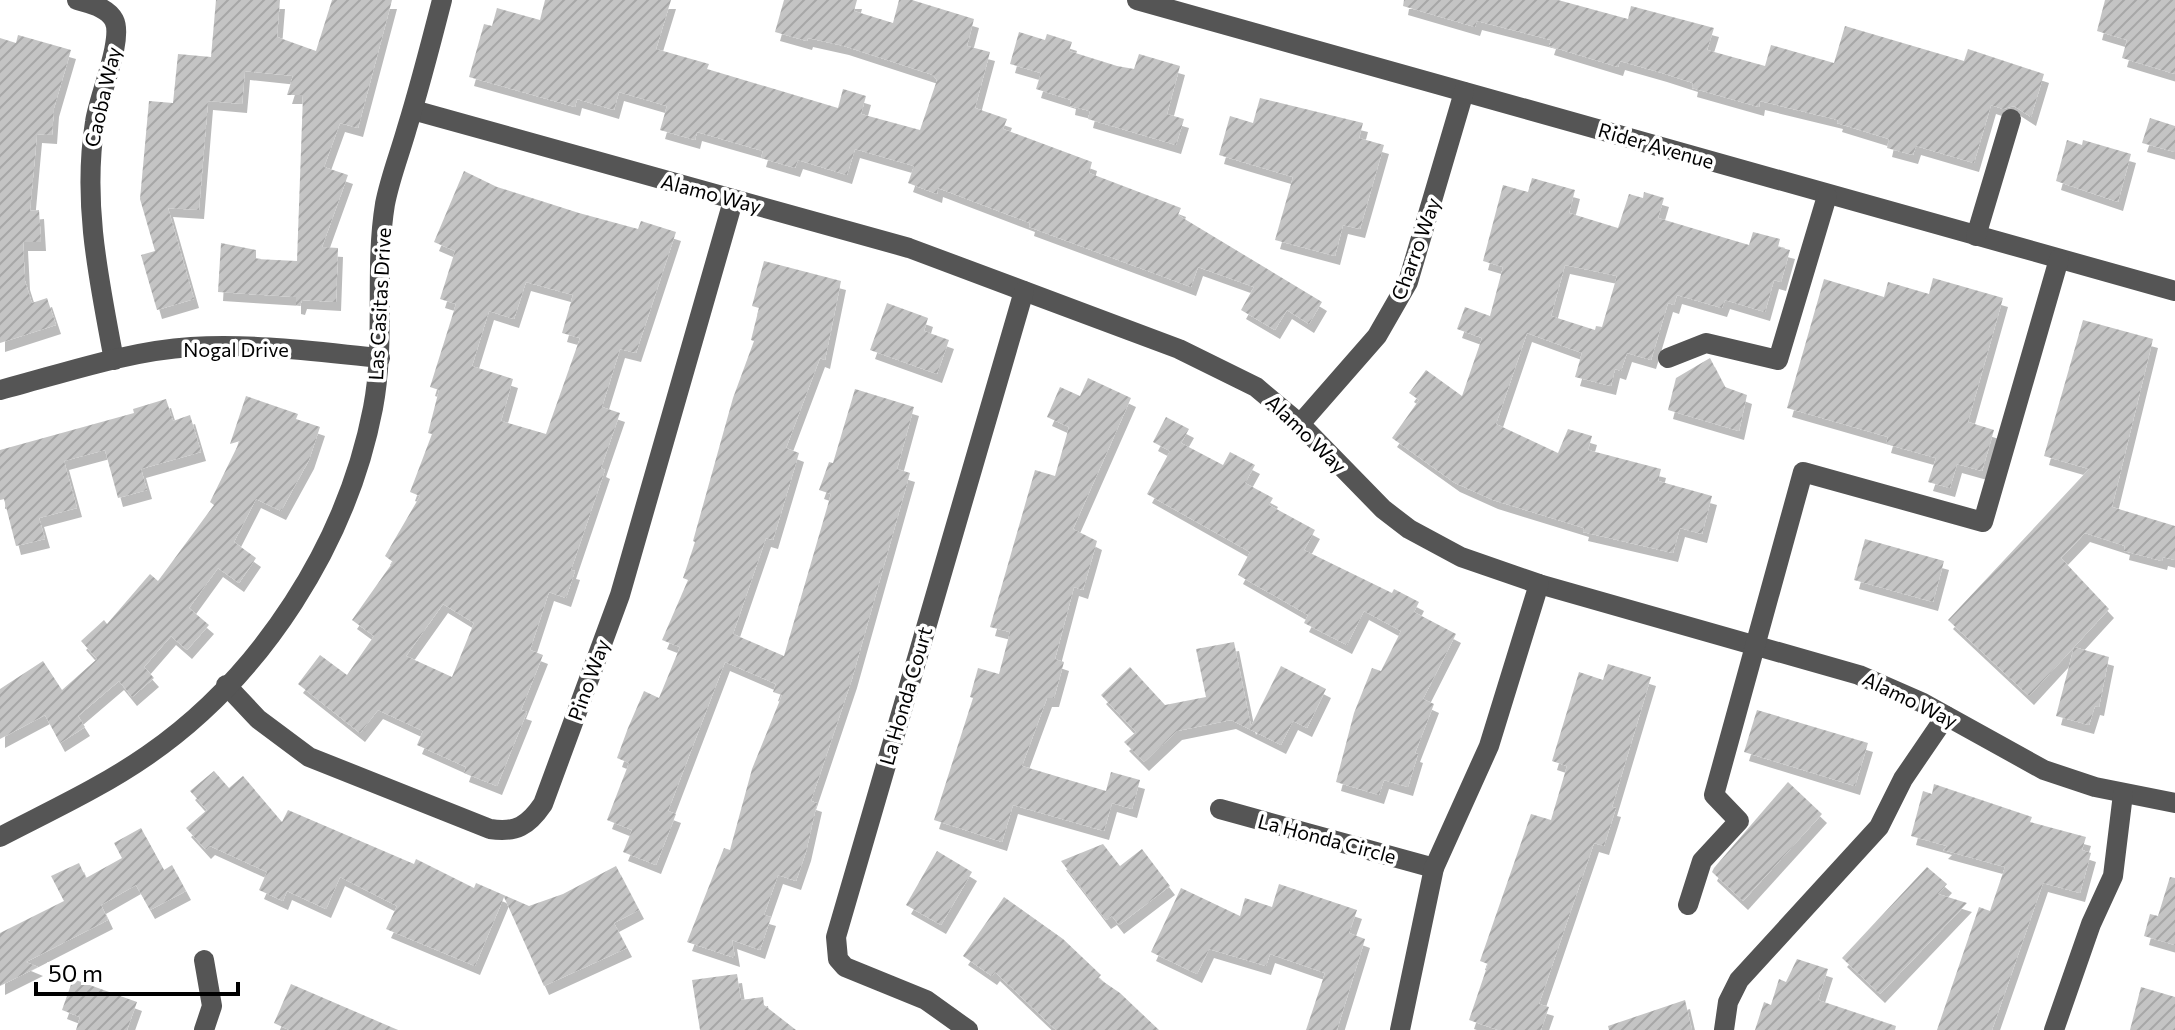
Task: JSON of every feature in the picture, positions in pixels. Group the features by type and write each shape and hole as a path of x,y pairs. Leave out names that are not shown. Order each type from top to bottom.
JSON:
{"street":[{"name":"Caoba Way","path":"77,0 98,6 114,19 117,37 97,104 88,198 94,256 114,360"},
{"name":"Las Casitas Drive","path":"0,837 149,754 226,685 293,602 333,532 362,456 380,358 381,254 386,202 442,0"},
{"name":"Rider Avenue","path":"1137,0 1827,196 2175,291"},
{"name":"Charro Way","path":"1300,424 1377,336 1408,282 1464,92"},
{"name":"Alamo Way","path":"413,110 909,248 1214,364 1256,387 1300,424 1361,489 1409,529 1461,557 1539,584 1859,675 1902,692 2044,770 2123,794 2175,803"},
{"path":"1976,236 2011,119"},
{"path":"1668,358 1706,343 1778,360 1827,196"},
{"name":"Pino Way","path":"226,685 275,734 332,768 490,829 505,831 527,825 543,804 620,595 733,201"},
{"path":"1688,905 1702,861 1739,821 1714,795 1803,472 1983,522 2059,259"},
{"name":"La Honda Court","path":"968,1030 926,1000 845,967 838,959 836,937 1024,291"},
{"name":"Nogal Drive","path":"0,390 114,360 189,347 271,348 380,358"},
{"path":"1400,1030 1434,868 1489,746 1539,584"},
{"path":"1724,1030 1728,1002 1739,980 1879,827 1903,779 1946,716"},
{"path":"2054,1030 2091,924 2113,876 2123,794"},
{"name":"La Honda Circle","path":"1220,809 1434,868"},
{"path":"204,960 212,1006 204,1030"}],"building":[{"path":"216,0 280,0 277,37 316,51 332,0 392,0 358,128 340,123 324,167 348,175 322,247 338,248 336,302 302,300 300,306 296,305 296,297 218,292 221,243 256,250 256,259 297,261 303,95 287,95 293,76 245,71 242,104 208,101 199,210 168,208 194,299 157,310 141,255 155,251 140,199 149,101 173,103 178,54 211,57"},
{"path":"545,0 671,0 656,49 709,64 707,69 838,108 843,89 866,96 861,114 920,130 937,80 933,75 844,46 808,38 807,41 775,32 784,0 857,0 854,11 893,23 899,0 912,0 974,19 967,46 990,52 975,108 1007,119 1003,129 1092,162 1089,173 1181,208 1178,215 1322,302 1309,324 1287,310 1275,330 1241,310 1254,287 1198,267 1191,287 1029,227 1030,223 938,188 937,194 908,183 914,166 855,149 847,175 798,160 795,168 761,158 763,151 697,132 695,140 660,130 667,106 619,92 614,110 577,99 575,107 469,77 484,24 492,26 497,8 540,20"},
{"path":"1404,0 1558,0 1628,19 1631,6 1714,28 1707,50 1765,66 1771,45 1834,63 1845,26 1964,61 1968,49 2044,74 2031,117 2014,106 2003,109 1991,105 1974,163 1916,146 1913,155 1887,148 1889,139 1837,123 1838,120 1760,101 1759,107 1692,88 1693,83 1662,73 1620,61 1618,67 1549,46 1551,40 1477,21 1475,27 1403,6"},
{"path":"2105,0 2175,0 2175,74 2122,58 2127,40 2097,31"},
{"path":"1019,32 1045,40 1047,34 1072,42 1069,51 1117,66 1134,69 1139,54 1180,66 1167,114 1184,119 1176,145 1088,119 1090,111 1070,106 1071,100 1036,89 1041,73 1010,64"},
{"path":"18,35 71,50 54,108 52,135 37,134 30,211 39,210 41,242 23,242 25,281 32,303 47,298 56,325 0,343 0,38 16,43"},
{"path":"1260,98 1363,123 1359,138 1384,145 1360,229 1343,225 1335,256 1275,240 1293,177 1219,155 1230,116 1253,123"},
{"path":"2150,118 2175,126 2175,152 2142,143"},
{"path":"2067,140 2082,145 2083,140 2131,154 2118,202 2056,181"},
{"path":"464,171 497,187 579,213 638,229 641,221 676,232 636,353 620,349 602,407 620,413 601,468 605,470 571,570 575,571 566,598 549,592 530,650 543,655 521,710 527,712 497,786 464,773 466,767 417,745 423,731 378,710 360,733 298,684 320,655 347,675 374,636 352,620 393,562 385,556 420,496 410,492 432,434 428,433 439,390 430,387 456,304 440,299 455,251 434,242","holes":["526,282 573,295 562,333 580,338 546,434 501,421 513,379 472,366 489,311 514,319","443,604 474,623 452,677 406,656"]},
{"path":"1532,178 1575,190 1569,213 1618,228 1629,194 1643,198 1644,192 1664,198 1658,218 1749,245 1753,232 1780,239 1778,247 1790,250 1781,282 1774,280 1765,312 1725,300 1722,308 1677,295 1674,305 1668,303 1651,360 1627,353 1621,371 1615,369 1611,386 1575,377 1582,353 1527,333 1496,424 1558,453 1568,429 1592,436 1588,450 1661,469 1658,481 1712,496 1702,534 1680,528 1673,553 1583,532 1584,528 1493,500 1455,483 1392,438 1419,400 1409,393 1426,370 1462,396 1482,338 1457,329 1465,307 1490,316 1503,267 1483,261 1503,185 1528,192","holes":["1565,265 1617,276 1602,327 1596,326 1595,330 1551,316"]},
{"path":"764,261 841,281 825,360 820,358 786,448 799,453 773,540 766,538 733,634 784,656 831,494 819,490 829,462 833,463 855,389 914,407 897,469 910,473 852,679 811,801 817,803 806,852 796,881 778,875 764,915 771,917 760,950 732,940 735,958 687,942 724,848 730,850 752,769 782,695 773,692 776,684 725,662 668,811 676,814 656,865 623,852 632,830 607,820 629,763 617,758 628,728 644,691 659,698 680,647 662,640 688,580 683,578 693,541 733,398 754,341 751,340 759,308 752,306"},
{"path":"1933,278 2003,298 1968,422 1994,430 1982,471 1957,464 1950,488 1928,482 1936,458 1886,444 1888,437 1787,408 1824,279 1884,297 1888,282 1929,294"},
{"path":"887,303 928,318 924,331 949,340 937,374 870,350"},
{"path":"2083,320 2153,339 2112,507 2175,526 2175,560 2163,557 2162,561 2124,551 2125,546 2085,533 2061,558 2109,609 2029,696 1948,620 2089,469 2044,456"},
{"path":"1710,358 1725,387 1747,395 1739,431 1668,410 1676,378"},
{"path":"1088,378 1131,398 1073,529 1097,541 1083,590 1074,587 1055,659 1064,662 1054,698 1047,698 1022,766 1106,791 1111,772 1140,780 1132,809 1112,803 1104,831 1013,805 1002,842 934,820 973,698 970,697 978,668 999,674 1010,632 990,627 1035,470 1055,476 1069,427 1047,417 1060,387 1080,396"},
{"path":"246,396 298,414 296,419 320,427 309,460 281,511 256,499 234,542 256,558 239,583 218,568 189,608 209,625 187,650 171,636 144,667 154,678 132,697 119,681 78,716 85,727 60,743 45,715 0,739 0,689 43,661 62,690 97,659 81,641 104,620 107,624 150,574 158,581 214,505 210,502 240,441 230,444"},
{"path":"166,399 173,421 190,415 201,452 141,469 147,490 118,498 105,450 64,461 77,508 39,518 45,539 16,546 4,499 0,500 0,450 134,413 133,409"},
{"path":"1166,417 1189,429 1181,443 1223,465 1230,452 1255,465 1245,483 1273,498 1269,505 1315,530 1304,550 1392,593 1394,589 1419,602 1414,612 1456,634 1423,699 1434,704 1415,753 1418,754 1408,787 1384,780 1379,795 1336,782 1354,713 1372,668 1381,671 1401,631 1364,611 1347,645 1304,623 1308,615 1238,575 1250,552 1147,494 1170,451 1153,442"},
{"path":"1865,539 1944,561 1933,602 1854,580"},
{"path":"1234,642 1251,726 1281,666 1326,689 1307,728 1293,721 1281,745 1231,720 1177,731 1144,762 1124,742 1136,732 1101,695 1130,667 1165,705 1206,697 1196,649"},
{"path":"2074,647 2109,657 2099,707 2095,706 2089,725 2056,716"},
{"path":"1608,664 1651,677 1612,807 1616,808 1604,846 1594,843 1539,1004 1549,1007 1541,1030 1498,1030 1469,1020 1488,964 1480,961 1531,814 1551,820 1567,766 1552,761 1579,672 1603,680"},
{"path":"1757,710 1868,743 1855,786 1744,752"},
{"path":"214,771 229,788 243,776 282,822 288,810 414,864 416,859 474,888 476,883 529,906 563,894 616,866 639,910 614,923 627,948 544,986 504,897 475,966 386,929 397,906 340,877 326,909 287,891 283,901 259,890 267,872 210,846 206,850 186,828 207,810 190,791"},
{"path":"1788,782 1822,814 1743,901 1712,872"},
{"path":"1934,784 2032,817 2030,822 2086,837 2082,850 2091,853 2080,893 2043,883 1992,1030 1937,1030 1979,907 1990,911 2005,867 1943,850 1947,846 1911,836 1923,791 1932,794"},
{"path":"141,828 164,870 172,865 186,891 150,910 136,885 101,905 108,920 26,962 38,967 0,986 0,933 64,901 51,876 79,863 86,878 122,858 114,843"},
{"path":"1103,844 1120,866 1142,849 1170,886 1119,925 1112,916 1106,920 1061,861"},
{"path":"937,851 972,872 941,925 906,905"},
{"path":"1927,867 1947,884 1938,894 1967,903 1880,994 1842,958"},
{"path":"2170,877 2175,878 2175,945 2144,936 2150,914 2158,916"},
{"path":"1279,884 1357,910 1349,933 1365,939 1337,1030 1306,1030 1325,973 1270,954 1266,966 1209,949 1197,974 1151,952 1181,888 1240,916 1245,898 1272,907"},
{"path":"1004,897 1063,939 1101,975 1098,978 1120,993 1159,1030 1056,1030 995,972 992,976 963,956"},
{"path":"1797,959 1828,969 1818,1000 1896,1026 1895,1030 1755,1030 1764,1002 1771,1005 1779,979 1786,982"},
{"path":"737,974 741,1000 763,997 764,1005 796,1030 700,1030 692,980"},
{"path":"73,979 137,1002 127,1030 76,1030 80,1017 62,1010"},
{"path":"291,984 398,1030 289,1030 274,1023"},
{"path":"2141,987 2175,997 2175,1030 2130,1030"},
{"path":"1685,1000 1692,1030 1609,1030 1608,1026"}]}
